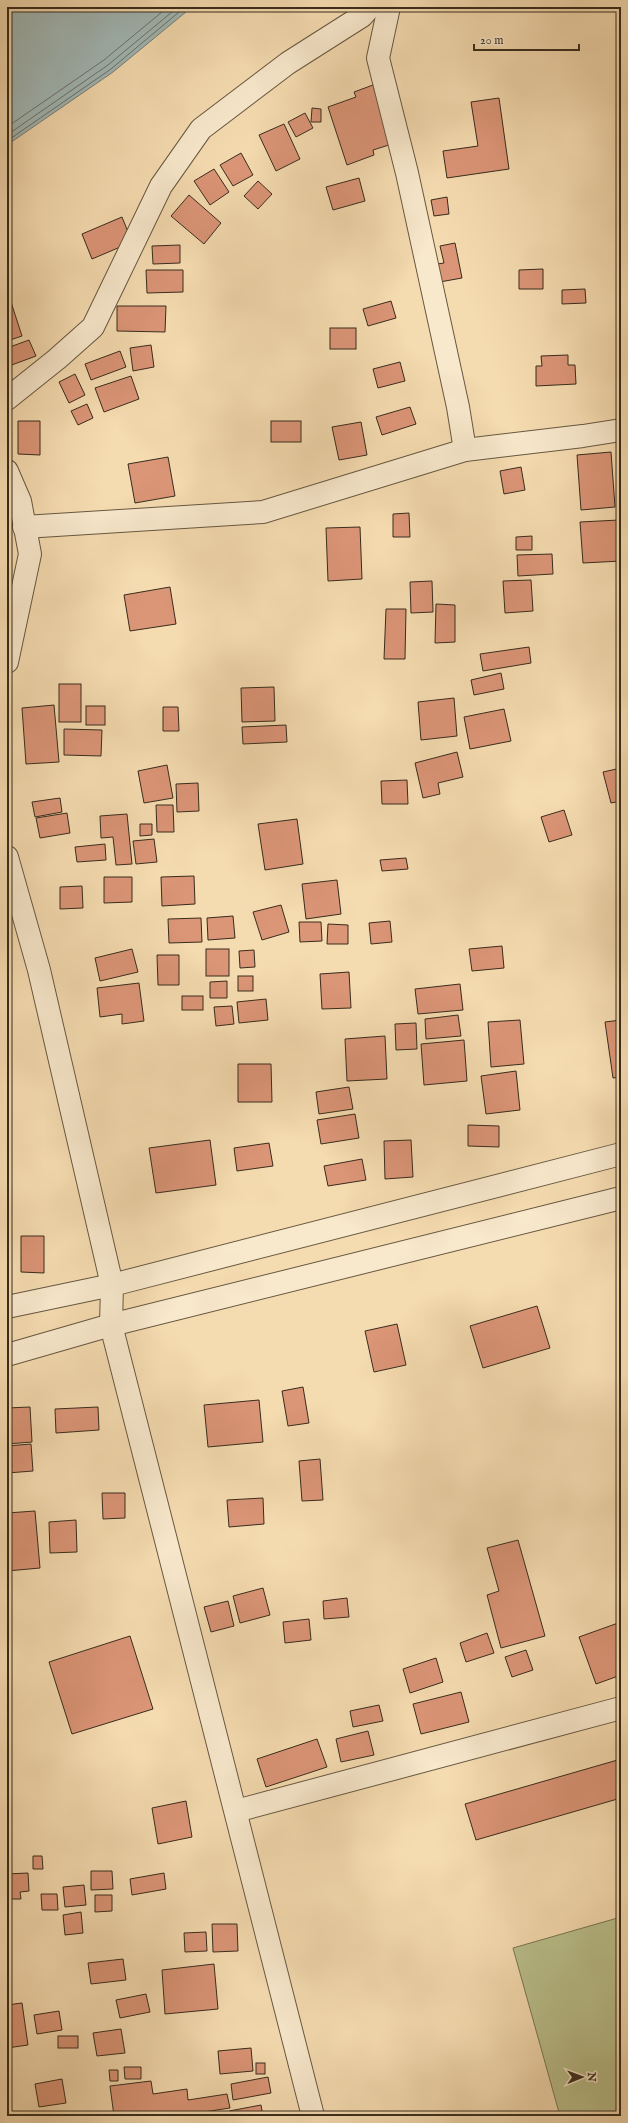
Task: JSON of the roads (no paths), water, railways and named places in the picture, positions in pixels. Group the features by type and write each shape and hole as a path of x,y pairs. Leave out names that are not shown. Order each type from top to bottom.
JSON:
{"street":[{"path":"7,399 57,359 93,327 160,186 201,129 288,63 362,16 370,7"},
{"path":"389,7 378,58 408,181 445,354 458,407 465,450"},
{"path":"24,527 263,512 465,450 576,437 621,430"},
{"path":"7,471 20,501 30,554 7,662"},
{"path":"7,857 39,970 112,1285 111,1325 313,2116"},
{"path":"7,1308 112,1285 621,1154"},
{"path":"7,1355 111,1325 621,1198"},
{"path":"236,1811 621,1708"}],"water":[{"path":"7,7 192,7 113,72 7,145"}]}
